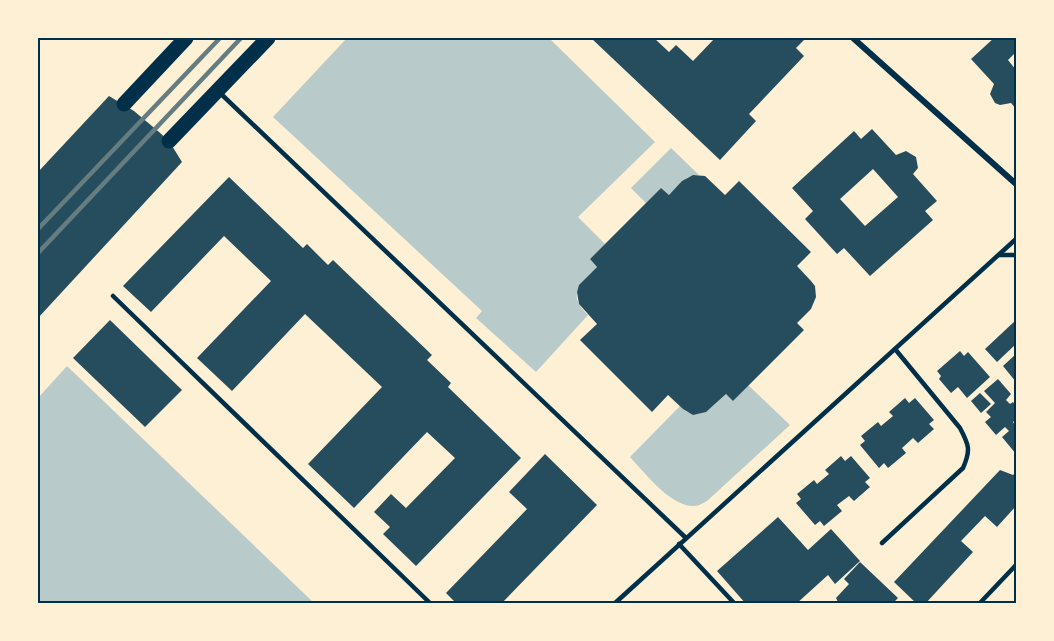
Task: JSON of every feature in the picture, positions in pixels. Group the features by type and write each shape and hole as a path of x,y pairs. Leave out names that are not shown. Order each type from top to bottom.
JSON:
{"main road":[{"path":"169,141 268,38"},
{"path":"124,104 179,40"}],"street":[{"path":"854,38 1017,184"}],"lane":[{"path":"217,90 686,538"},
{"path":"614,603 1017,239"},
{"path":"999,255 1017,255"},
{"path":"113,296 431,603"},
{"path":"882,543 963,468 968,456 968,443 960,428 895,349"},
{"path":"679,544 735,603"},
{"path":"979,603 1017,565"}],"shaded area":[{"path":"347,38 549,38 655,142 578,217 605,244 590,259 597,267 578,290 578,301 588,315 536,372 476,318 482,311 273,117"},
{"path":"671,148 699,175 688,177 669,195 661,188 646,203 631,188"},
{"path":"67,366 314,603 38,603 38,398"},
{"path":"748,385 790,425 707,501 694,506 676,501 659,488 630,457 680,406 692,414 698,414 710,408 726,394 733,401"}],"building":[{"path":"591,38 654,38 669,52 676,45 693,61 715,38 801,38 804,40 796,48 804,56 749,114 756,121 720,160"},
{"path":"994,38 1016,38 1016,52 1008,60 1016,70 1016,109 1011,103 1000,105 995,103 990,94 994,84 971,59"},
{"path":"109,96 134,111 169,141 182,162 38,318 38,172"},
{"path":"872,129 896,155 906,151 916,157 918,168 913,174 937,201 925,211 933,220 870,276 844,248 837,254 805,219 813,211 792,188 854,131 861,139","holes":["873,169 898,197 865,226 840,199"]},
{"path":"693,175 705,176 725,195 739,181 811,252 797,266 815,286 816,297 811,309 797,323 804,330 733,401 726,394 706,412 693,415 668,395 652,412 580,340 597,324 579,304 577,292 579,285 597,267 590,259 661,188 669,195 682,181"},
{"path":"229,177 303,248 307,244 328,265 333,260 432,355 427,360 451,383 448,387 521,458 416,566 383,534 390,527 374,512 391,494 406,508 455,458 427,432 354,508 308,464 382,387 305,314 232,391 197,358 271,281 224,236 151,312 123,286"},
{"path":"110,320 182,390 145,427 73,358"},
{"path":"1016,320 1016,344 997,362 985,349"},
{"path":"960,351 964,356 968,352 990,377 967,398 958,387 951,393 939,379 941,376 937,371"},
{"path":"1016,354 1016,382 1003,366"},
{"path":"998,379 1011,394 1006,400 1010,404 1013,402 1016,406 1016,419 1013,422 1016,427 1016,454 1002,437 1009,431 1005,427 996,435 985,422 991,417 986,412 995,403 984,391"},
{"path":"980,393 991,404 981,413 971,401"},
{"path":"905,398 909,403 915,398 934,420 929,424 934,429 918,443 913,438 902,448 906,453 888,468 884,463 879,468 860,445 865,441 861,436 878,422 881,426 893,416 889,412"},
{"path":"545,454 597,505 501,604 457,604 446,593 527,509 509,492"},
{"path":"841,456 845,461 851,456 870,478 865,482 870,487 854,501 849,496 837,505 842,511 824,526 820,521 815,525 796,503 801,499 797,494 814,480 817,484 829,474 825,470"},
{"path":"1000,470 1013,475 1016,472 1016,506 997,527 985,516 961,541 973,552 925,604 917,604 894,582"},
{"path":"778,517 808,550 831,529 860,561 835,584 828,575 796,604 746,604 717,571"},
{"path":"860,562 898,598 892,604 872,604 870,601 868,604 839,604 836,598 849,584 844,579"}],"railway":[{"path":"38,229 220,38"},
{"path":"38,253 241,38"}]}
